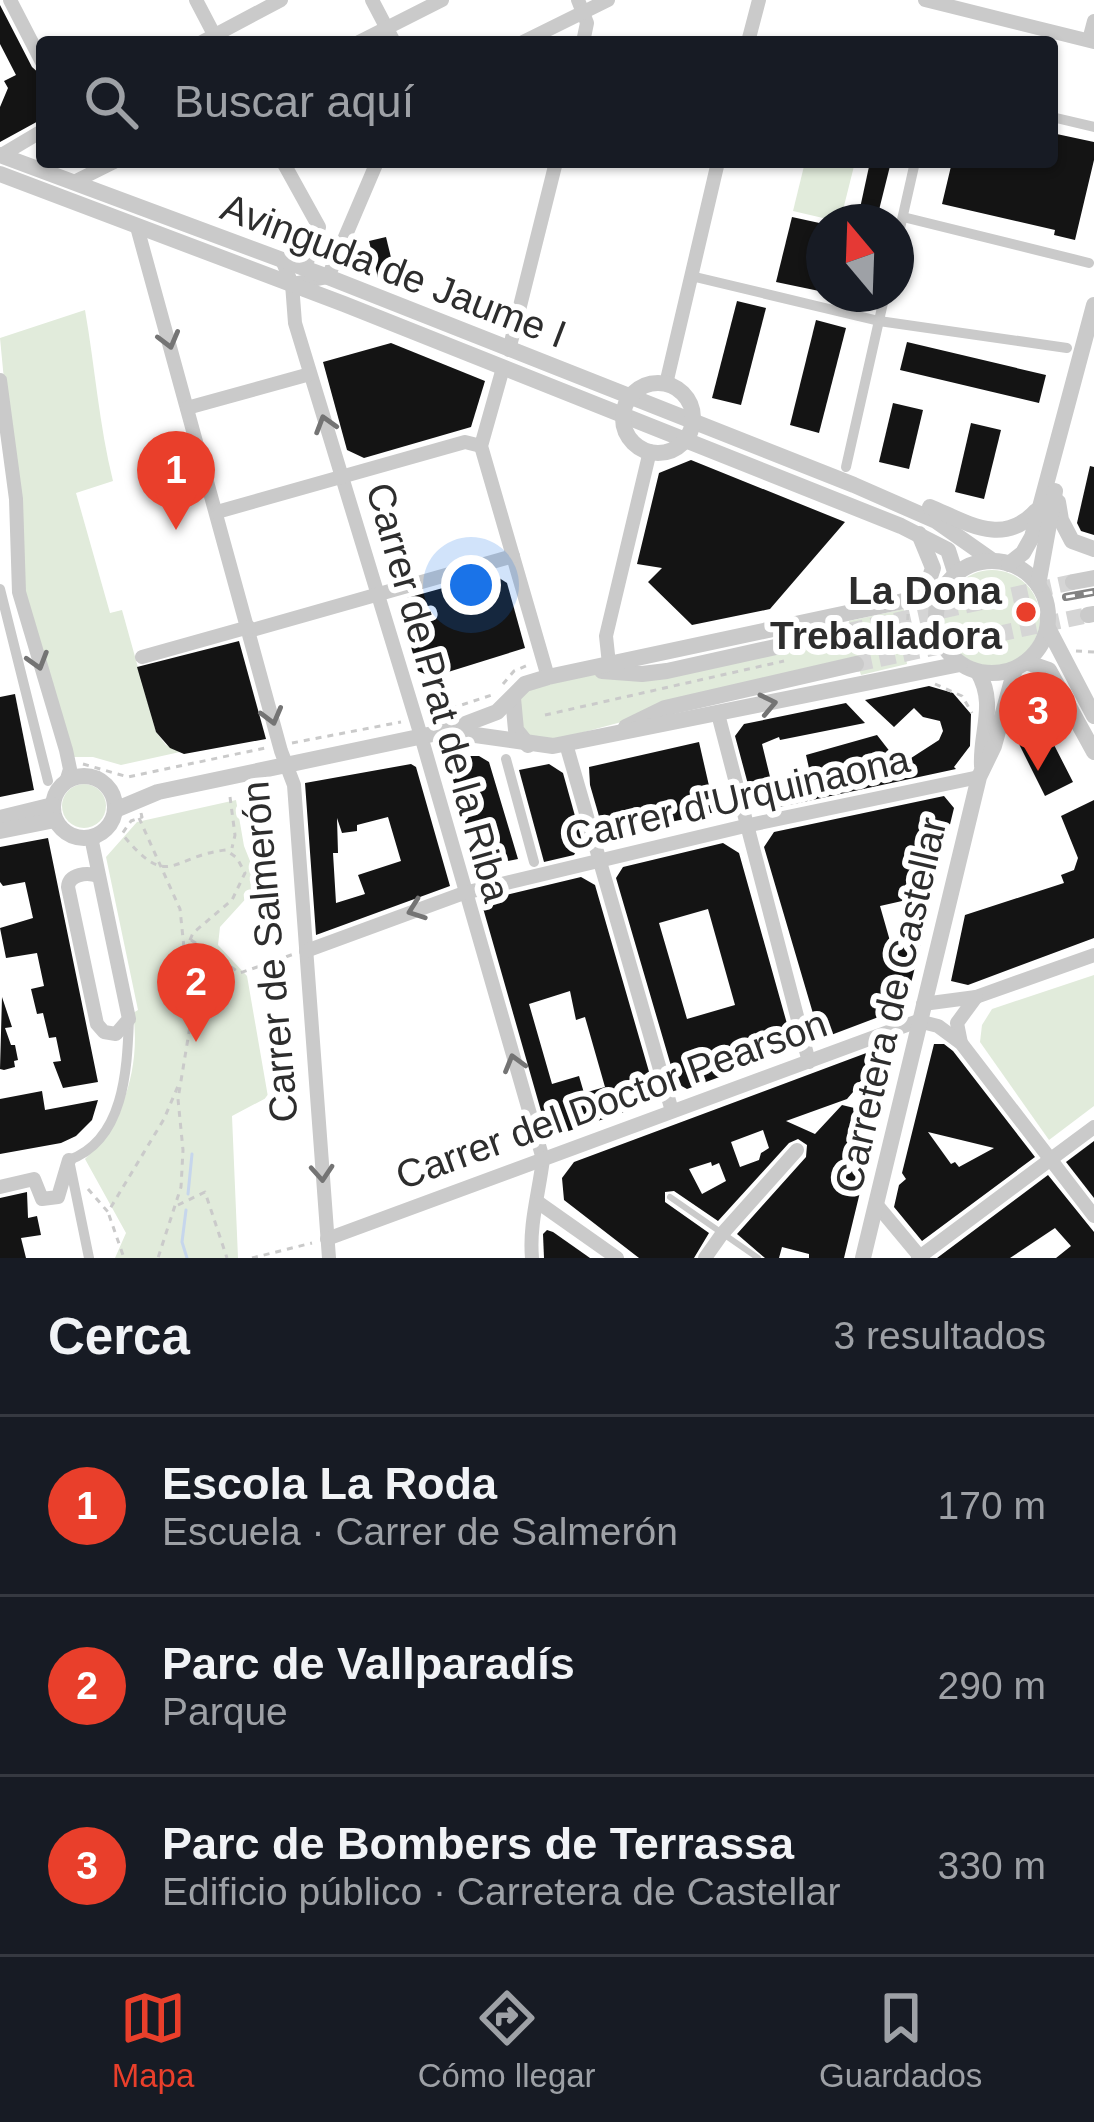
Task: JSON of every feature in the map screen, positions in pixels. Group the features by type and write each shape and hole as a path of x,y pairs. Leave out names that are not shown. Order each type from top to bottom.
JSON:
{"street":[{"path":"10,0 36,50"},
{"path":"196,0 210,36"},
{"path":"218,36 280,0"},
{"path":"372,0 391,35 442,0"},
{"path":"534,36 581,6 608,0"},
{"path":"750,36 759,0"},
{"path":"925,0 960,4 1092,41 1094,21"},
{"path":"581,6 587,22 584,36"},
{"path":"1058,118 1094,127"},
{"path":"0,155 36,134"},
{"name":"Avinguda de Jaume I","path":"0,155 328,277 506,359"},
{"path":"74,182 102,168"},
{"path":"287,168 320,227 305,268"},
{"path":"292,284 328,277 374,168"},
{"path":"548,677 481,446 554,168"},
{"path":"666,384 717,168"},
{"path":"906,204 914,168"},
{"name":"Avinguda de Jaume I","path":"0,175 627,406 685,440 919,534 948,550 956,574"},
{"path":"914,220 1089,263"},
{"name":"Carrer de Salmerón","path":"137,227 294,784 324,1241 329,1258"},
{"name":"Carrer de Prat de la Riba","path":"282,260 292,284 292,311 310,374 421,736 542,1159 539,1203 530,1231 532,1258"},
{"path":"691,276 1080,367"},
{"path":"1038,585 1094,305"},
{"path":"881,312 850,476 1000,532 1025,524 1040,507"},
{"path":"1048,628 1040,647 1021,665 1001,673 978,672 960,664 944,648 936,627 941,593 956,574 973,565 1001,562 1026,549 1080,367"},
{"path":"188,408 310,374"},
{"path":"0,380 16,499 19,592 70,769 57,782"},
{"path":"650,384 666,384 683,393 693,420 685,440 665,452 650,452 633,442 627,406 650,384"},
{"name":"Avinguda de Jaume I","path":"627,406 693,420 850,476 1001,562"},
{"path":"217,512 465,442 481,446"},
{"path":"609,664 606,637 650,452"},
{"path":"1056,489 1061,520 1072,541 1094,549"},
{"path":"908,599 922,592 932,574 932,559 919,534"},
{"path":"142,657 513,556"},
{"path":"1001,562 1025,572 1038,585 1047,605 1048,628 1094,716"},
{"path":"1073,582 1094,578"},
{"path":"19,592 0,588 17,666 57,782 54,812 66,832 91,837 104,830 115,810 137,796 447,731 497,712 525,684 548,677 941,593"},
{"path":"584,670 642,674 844,640"},
{"path":"614,733 665,707 856,664"},
{"path":"447,731 528,745 566,744 960,664"},
{"path":"1021,665 1049,670 1091,739"},
{"name":"Carretera de Castellar","path":"980,772 994,746 1021,665"},
{"path":"0,673 17,666"},
{"name":"Carretera de Castellar","path":"863,1258 980,772 990,704 978,672"},
{"path":"513,698 516,730 528,745"},
{"path":"718,714 809,1061"},
{"path":"566,744 672,1112"},
{"path":"506,759 534,862"},
{"name":"Carrer d'Urquinaona","path":"306,951 464,892 980,772"},
{"path":"57,782 86,776 100,780 110,790 115,810"},
{"path":"110,790 137,796"},
{"path":"0,818 54,812"},
{"path":"0,831 54,812"},
{"path":"0,1187 34,1179 42,1199 58,1197 69,1160 96,1143 116,1112 125,1074 129,1019 91,837"},
{"path":"98,876 84,874 68,887 98,1024 104,1032 116,1034 129,1019"},
{"name":"Carrer del Doctor Pearson","path":"324,1241 809,1061 921,1012 1094,955"},
{"path":"962,1042 957,1023 976,997"},
{"path":"921,1012 962,1042 1094,1216"},
{"path":"876,1204 920,1258 1094,1127"},
{"path":"705,1258 797,1150"},
{"path":"69,1160 89,1258"},
{"path":"539,1203 617,1258"}],"lane":[{"path":"670,1197 758,1258"}],"path":[{"path":"844,640 908,633"},
{"path":"1075,651 1094,652"},
{"path":"545,715 795,658"},
{"path":"137,796 142,817 131,821 122,833 140,854 161,867 218,850 232,852"},
{"path":"137,796 180,909 194,1008 178,1099 183,1150 177,1205 158,1258"},
{"path":"184,954 189,939 232,900 242,884 244,873 232,852 235,835 230,797"},
{"path":"189,939 240,973 306,951"},
{"path":"108,1212 164,1119 181,1078"},
{"path":"69,1160 108,1212 124,1258"},
{"path":"177,1205 205,1192 227,1258"},
{"path":"252,1258 324,1241"}],"green space":[{"path":"804,168 854,168 844,204 806,204 806,214 793,211"},
{"path":"85,310 113,481 76,493 110,613 122,610 156,732 180,752 121,765 72,757 24,590 0,338"},
{"path":"992,570 1026,584 1040,618 1026,652 992,666 958,652 944,618 958,584"},
{"path":"904,609 907,664 861,675 856,659 547,742 529,738 517,715 521,698 529,690 577,677 851,635 849,621"},
{"path":"84,784 100,790 106,806 100,822 84,828 68,822 62,806 68,790"},
{"path":"236,800 244,846 256,876 251,893 220,927 218,945 247,976 268,1097 232,1116 238,1258 115,1258 126,1233 85,1159 110,1128 127,1092 134,1053 133,1013 138,1010 106,857 137,822"},
{"path":"1094,975 1094,1106 1049,1140 980,1042 982,1025 992,1009"}],"building":[{"path":"0,5 36,71 36,122 0,142 0,107 8,88 4,81 16,75 0,44"},
{"path":"1058,134 1094,142 1075,240 1054,235 1055,230 942,204 951,168 1058,168"},
{"path":"869,168 890,168 880,204 861,204"},
{"path":"792,217 806,220 806,288 776,282"},
{"path":"386,237 398,286 378,278 369,241"},
{"path":"737,301 766,308 741,405 712,398"},
{"path":"816,320 846,328 819,433 790,425"},
{"path":"907,342 1046,375 1039,403 900,370"},
{"path":"391,343 485,381 471,427 364,458 347,450 323,362"},
{"path":"893,403 923,410 909,469 879,462"},
{"path":"971,423 1001,430 984,499 955,492"},
{"path":"691,460 845,522 770,609 692,625 648,582 662,568 637,564 659,473"},
{"path":"1090,466 1094,467 1094,535 1081,531 1077,523"},
{"path":"493,574 507,583 525,648 432,677 418,671 401,612 407,598"},
{"path":"239,641 266,739 184,754 170,748 156,732 137,667"},
{"path":"929,686 953,693 971,714 970,746 956,769 766,810 753,803 735,736 744,724 846,703 865,723 762,744 772,785 811,777 806,755 877,735 891,753 899,748 908,760 939,740 940,721 923,717 914,708 894,727 865,700"},
{"path":"15,694 34,790 0,797 0,697"},
{"path":"1048,720 1057,737 1051,739 1073,782 1045,796 1016,738 1024,734 1022,730"},
{"path":"699,742 715,812 605,837 589,767"},
{"path":"456,756 479,756 489,762 518,859 478,867 449,766 459,763"},
{"path":"411,764 416,767 450,886 316,935 305,783","holes":["388,817 401,861 358,875 365,894 336,903 337,818 342,833"]},
{"path":"549,764 563,773 582,841 574,855 544,862 519,770"},
{"path":"944,796 954,808 933,894 880,906 892,948 921,943 905,1007 831,1035 817,1027 764,847 774,832"},
{"path":"1094,800 1094,938 968,985 951,981 965,915 1064,883 1061,875 1074,870 1078,858 1061,816"},
{"path":"48,838 98,1082 63,1088 53,1062 61,1061 56,1037 49,1038 31,989 44,986 37,953 6,958 0,928 33,918 25,882 3,886 0,882 0,847"},
{"path":"723,843 739,853 791,1038 784,1053 687,1089 676,1083 616,878 623,867","holes":["708,909 735,1005 687,1019 659,923"]},
{"path":"581,877 595,885 654,1089 647,1104 560,1134 545,1125 481,901","holes":["570,991 576,1020 585,1017 605,1087 584,1093 579,1076 552,1084 529,1004"]},
{"path":"2,997 12,1027 5,1028 18,1060 15,1067 4,1070 0,1069"},
{"path":"934,1044 944,1044 1035,1157 922,1241 894,1207 899,1185 906,1179 902,1173","holes":["928,1132 994,1148 959,1167 951,1164"]},
{"path":"877,1049 888,1051 892,1062 881,1106 859,1085 847,1099 786,1121 815,1134 842,1105 879,1114 844,1258 809,1258 809,1254 782,1247 779,1258 765,1258 737,1234 806,1157 807,1145 798,1139 789,1143 718,1221 674,1191 665,1192 665,1202 709,1233 694,1258 639,1258 564,1200 562,1178 574,1162","holes":["763,1130 769,1148 759,1160 740,1167 731,1142","711,1162 712,1166 719,1163 726,1181 702,1194 689,1169"]},
{"path":"42,1091 45,1110 98,1100 92,1120 61,1143 0,1154 0,1099"},
{"path":"1094,1141 1094,1198 1066,1162"},
{"path":"1048,1175 1094,1232 1094,1258 1056,1258 1071,1246 1055,1228 1010,1258 937,1258"},
{"path":"27,1192 28,1218 37,1216 41,1235 21,1238 26,1258 0,1258 0,1198"},
{"path":"547,1230 553,1232 590,1258 544,1258"}],"waterway":[{"path":"188,1194 192,1154"},
{"path":"186,1210 182,1242 187,1258"}],"tunnel":[{"path":"848,631 1073,582"},
{"path":"856,664 1088,615"}],"railway":[{"path":"1066,597 1094,592"}],"place":[{"name":"Escola La Roda","path":"176,530"},
{"name":"La Dona Treballadora","path":"1026,612"},
{"name":"Parc de Bombers de Terrassa","path":"1038,771"},
{"name":"Parc de Vallparadís","path":"196,1042"}]}
